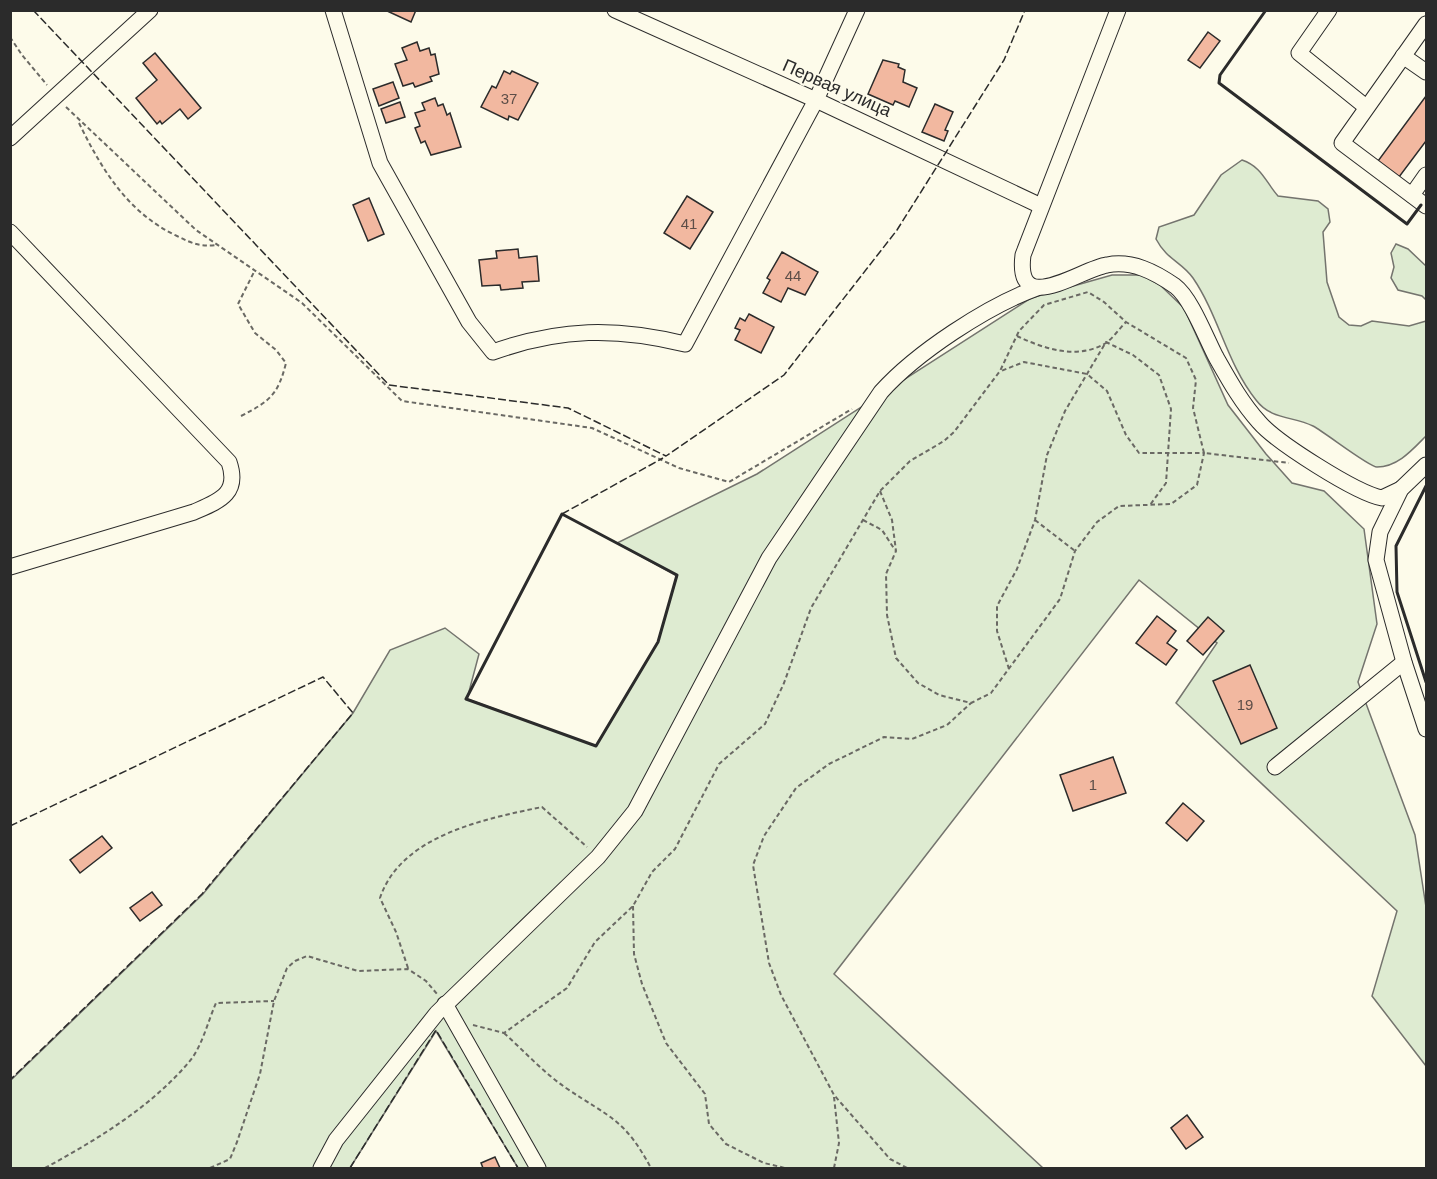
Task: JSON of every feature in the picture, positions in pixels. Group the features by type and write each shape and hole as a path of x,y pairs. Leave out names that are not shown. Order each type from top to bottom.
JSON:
{"street":[{"path":"10,138 150,10"},
{"path":"333,10 380,163 469,322 493,352 531,339 591,332 643,334 685,344 816,100 857,10"},
{"name":"Первая улица","path":"615,10 816,100 1041,206"},
{"path":"1037,288 1028,281 1022,269 1023,255 1118,10"},
{"path":"1329,10 1299,53 1366,107"},
{"path":"1426,24 1342,143 1426,206"},
{"path":"1403,56 1426,72"},
{"path":"1412,195 1426,175"},
{"path":"10,232 229,462 234,476 232,487 219,501 194,512 10,567"},
{"path":"321,1168 336,1140 446,1004 598,857 635,811 770,558 880,393 900,370 948,338 1013,297 1037,288 1050,287 1107,265 1128,264 1164,278 1181,291 1229,381 1260,424 1356,490 1382,498 1401,489 1426,465"},
{"path":"1401,489 1380,532 1376,560 1404,662 1426,729"},
{"path":"1275,766 1404,662"},
{"path":"446,1004 538,1168"}],"path":[{"path":"10,37 22,55 78,121 196,230 302,303 402,401 592,428 679,468 729,482 860,404"},
{"path":"78,121 95,155 121,194 155,226 199,247 216,244"},
{"path":"241,416 267,402 280,387 286,363 276,350 255,333 238,304 254,272"},
{"path":"504,1034 567,988 595,942 633,906 652,873 675,849 719,764 765,724 784,683 811,608 880,491 910,461 954,432 1000,371 1017,336 1044,305 1088,292 1104,302 1126,322 1186,358 1196,381 1193,408 1204,453 1197,484 1171,504 1119,506 1097,522 1075,551 1060,599 992,693 971,703 947,725 912,739 884,737 829,764 796,788 764,836 753,865 773,974 781,995 834,1095 890,1159 907,1168"},
{"path":"1010,670 997,631 997,606 1017,569 1035,520 1047,454 1065,411 1106,342 1126,322"},
{"path":"1017,336 1046,350 1081,351 1106,342 1133,355 1159,375 1171,409 1166,454 1166,483 1150,505"},
{"path":"1000,371 1024,362 1087,374 1107,392 1126,435 1139,453 1204,453 1290,464"},
{"path":"880,491 892,520 896,551 886,574 887,615 896,658 918,683 939,695 971,703"},
{"path":"863,520 882,530 896,551"},
{"path":"1035,520 1075,551"},
{"path":"408,969 396,932 380,898 386,881 420,848 478,820 542,807 598,857"},
{"path":"633,906 633,954 642,984 666,1043 705,1094 709,1124 726,1143 764,1163 785,1168"},
{"path":"210,1168 230,1159 237,1142 260,1074 274,1001 287,968 307,956 358,971 408,969 426,981 446,1004"},
{"path":"45,1168 99,1138 140,1108 191,1061 216,1003 274,1001"},
{"path":"468,1022 476,1027 504,1034 564,1087 614,1117 635,1139 651,1168"},
{"path":"834,1095 839,1143 834,1168"}],"green space":[{"path":"1242,160 1259,171 1278,196 1318,201 1328,209 1330,222 1323,232 1327,282 1339,317 1349,325 1361,326 1372,321 1409,326 1426,321 1426,436 1398,461 1385,466 1372,466 1313,426 1275,414 1262,406 1246,386 1230,356 1210,308 1193,278 1165,252 1156,239 1159,227 1194,215 1221,175"},
{"path":"1396,244 1408,249 1426,266 1426,300 1422,296 1398,290 1391,278 1394,267 1391,253"},
{"path":"1112,275 1142,275 1160,285 1184,308 1228,405 1266,454 1292,483 1324,491 1364,529 1377,624 1358,682 1415,835 1426,907 1426,1066 1372,996 1397,911 1176,703 1217,643 1139,580 834,974 1043,1168 518,1168 436,1031 350,1168 11,1168 11,1080 203,894 353,713 390,650 445,628 479,654 467,699 596,746 658,642 677,576 617,543 757,474 1031,298"}],"building":[{"path":"385,10 416,10 411,22"},
{"path":"1208,32 1220,41 1200,68 1188,60"},
{"path":"417,42 420,51 429,48 431,55 435,54 439,74 430,77 432,81 415,87 413,83 403,86 395,64 407,60 402,48"},
{"path":"155,53 201,108 188,119 180,109 162,124 160,121 157,124 136,98 157,80 143,63"},
{"path":"883,60 899,64 898,67 905,70 903,82 917,88 909,107 895,101 893,105 868,94"},
{"path":"504,71 510,74 512,71 538,83 518,120 509,116 508,120 481,107 492,86 496,88"},
{"path":"393,82 399,98 379,106 373,89"},
{"path":"1426,96 1426,141 1399,177 1378,161"},
{"path":"435,98 438,106 443,104 447,115 450,113 461,147 431,155 425,141 421,143 415,128 420,126 415,113 425,110 422,103"},
{"path":"400,102 405,117 386,123 381,109"},
{"path":"935,104 953,112 945,130 948,131 944,141 922,132"},
{"path":"687,196 713,212 690,249 664,233"},
{"path":"369,198 384,234 368,241 353,205"},
{"path":"518,249 519,258 537,256 539,281 522,282 523,288 501,290 500,285 482,286 479,260 497,258 496,251"},
{"path":"782,252 818,272 805,295 788,288 781,302 763,293 770,280 767,278"},
{"path":"749,314 774,327 761,353 735,340 740,330 735,328 740,318 745,321"},
{"path":"1157,616 1176,631 1167,643 1177,650 1166,665 1136,643"},
{"path":"1208,617 1224,631 1203,655 1187,641"},
{"path":"1250,665 1277,728 1241,744 1213,681"},
{"path":"1113,757 1126,793 1073,811 1060,775"},
{"path":"1183,803 1204,821 1187,841 1166,823"},
{"path":"102,836 112,848 80,873 70,860"},
{"path":"152,892 162,905 140,921 130,908"},
{"path":"1187,1115 1203,1137 1186,1149 1171,1128"},
{"path":"495,1157 500,1168 483,1168 481,1163"}],"fence":[{"path":"33,10 389,385 568,408 666,456 784,375 897,230 1004,60 1025,10"},
{"path":"562,514 663,458"},
{"path":"10,826 323,677 353,713 202,894 10,1080"},
{"path":"350,1168 436,1030 518,1168"}],"wall":[{"path":"1266,10 1220,75 1219,83 1407,224 1421,205"},
{"path":"1426,486 1396,546 1397,592 1426,682"},
{"path":"562,514 677,575 658,642 596,746 466,699 562,514"}]}
